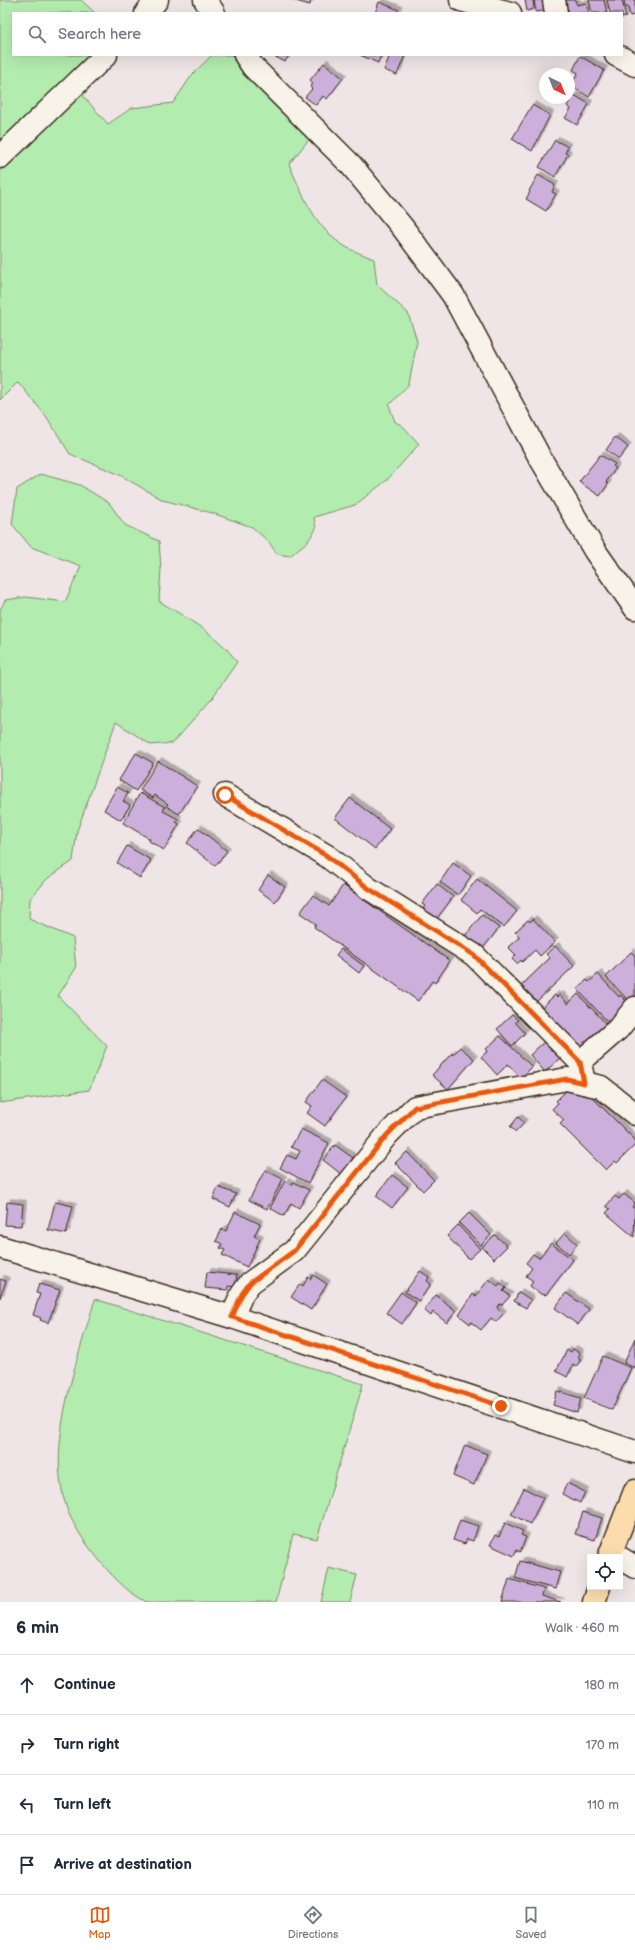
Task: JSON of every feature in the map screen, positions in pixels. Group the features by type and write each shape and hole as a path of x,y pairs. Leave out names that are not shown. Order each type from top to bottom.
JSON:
{"main road":[{"path":"616,1554 635,1491"},
{"path":"594,1602 598,1590"}],"street":[{"path":"147,12 157,0"},
{"path":"205,0 213,12"},
{"path":"461,0 506,12"},
{"path":"554,0 556,12"},
{"path":"0,158 105,56"},
{"path":"246,56 253,67 351,165 403,228 454,295 539,456 595,551 635,608"},
{"path":"618,56 635,65"},
{"path":"225,795 327,856 368,888 474,955 580,1062 584,1083"},
{"path":"580,1062 618,1029 635,1008"},
{"path":"232,1317 242,1294 250,1283 294,1251 387,1135 415,1107 567,1079 601,1087 635,1114"},
{"path":"0,1247 232,1317 635,1452"},
{"path":"623,1560 635,1567"}],"green space":[{"path":"0,0 81,0 94,12 12,12 12,56 110,56 107,65 83,96 108,124 132,108 173,103 192,75 211,56 234,56 246,73 311,137 289,164 311,210 326,231 335,240 356,252 374,259 377,285 408,313 417,341 409,384 389,405 395,422 402,425 419,444 387,480 355,505 314,517 316,529 308,541 290,556 277,554 268,541 252,527 212,513 163,500 118,474 70,454 46,416 18,382 0,400"},
{"path":"41,474 80,485 109,503 125,525 159,541 161,569 159,601 212,635 230,652 237,662 210,701 173,743 151,745 116,722 77,831 73,861 47,879 30,899 29,919 73,938 76,968 58,996 107,1046 89,1090 0,1103 0,610 5,600 26,597 65,602 81,566 31,547 12,524 17,489"},
{"path":"95,1299 363,1384 317,1539 293,1534 276,1602 147,1602 125,1588 101,1563 71,1519 66,1506 61,1482 59,1457 61,1430 66,1402 80,1348"},
{"path":"329,1568 357,1575 350,1602 321,1602"}],"building":[{"path":"292,0 311,0 310,5"},
{"path":"525,0 533,0 534,9 527,11"},
{"path":"534,0 546,0 548,10 536,12"},
{"path":"575,0 577,5 586,3 589,12 569,12 568,9 563,11 560,2"},
{"path":"589,0 604,0 607,12 592,12"},
{"path":"607,0 622,0 626,17 623,18 623,12 610,12"},
{"path":"624,0 635,0 635,15 630,16 628,7 625,7"},
{"path":"379,2 399,10 398,12 375,12"},
{"path":"274,56 288,56 285,62"},
{"path":"362,56 381,56 378,63"},
{"path":"390,56 405,56 397,75 384,70"},
{"path":"580,56 604,70 589,97 575,88 575,79 578,73 575,71 574,68"},
{"path":"324,63 343,78 327,99 323,96 316,105 305,97 312,89 310,87 313,83 310,80"},
{"path":"575,96 589,104 577,125 565,118 571,109 567,106 568,104 575,104"},
{"path":"532,105 550,115 532,151 512,139"},
{"path":"555,140 568,147 565,153 568,154 555,177 539,167"},
{"path":"538,175 555,185 552,192 556,194 546,211 526,199"},
{"path":"615,437 628,447 619,459 606,450"},
{"path":"600,455 615,464 613,466 616,468 606,482 608,484 600,496 579,482"},
{"path":"136,753 153,763 136,791 119,780"},
{"path":"158,761 197,786 179,814 166,806 168,804 155,795 153,798 140,790"},
{"path":"117,787 128,793 123,801 130,805 121,820 104,810"},
{"path":"140,793 165,807 163,811 178,819 176,822 179,824 164,850 149,841 150,839 123,823"},
{"path":"350,798 390,829 375,849 335,818"},
{"path":"198,828 227,851 215,866 187,843"},
{"path":"127,846 151,860 140,878 117,863"},
{"path":"453,863 471,876 458,895 440,882"},
{"path":"268,875 285,887 275,902 258,890"},
{"path":"477,879 517,911 504,927 480,909 477,913 461,900"},
{"path":"437,884 453,897 435,921 422,910 425,906 422,904"},
{"path":"343,885 450,961 435,983 432,981 418,1001 314,927 316,924 300,913 313,895 329,906"},
{"path":"482,915 499,928 480,952 463,938"},
{"path":"533,919 555,942 540,956 535,950 522,962 521,960 517,964 512,959 516,955 508,947 520,937 515,932 528,920 530,922"},
{"path":"555,946 574,966 536,1002 521,986 550,958 546,954"},
{"path":"341,949 364,966 359,973 336,955"},
{"path":"631,952 635,956 635,995 629,1001 606,977"},
{"path":"598,974 619,997 620,995 627,1002 607,1021 577,989 587,980 589,982"},
{"path":"578,994 609,1027 581,1053 537,1012 555,995 557,997 560,995 568,1004"},
{"path":"512,1015 518,1020 515,1022 525,1033 512,1046 497,1029"},
{"path":"500,1036 532,1067 521,1078 508,1064 497,1075 481,1057 488,1051 486,1049"},
{"path":"545,1041 561,1057 545,1072 530,1055"},
{"path":"460,1047 474,1059 448,1089 432,1075 452,1053 453,1055"},
{"path":"322,1080 346,1097 325,1126 307,1113 312,1106 306,1102"},
{"path":"569,1088 587,1092 635,1140 635,1145 617,1163 615,1161 606,1170 560,1124 564,1120 552,1109 558,1103 556,1101"},
{"path":"518,1117 524,1123 516,1132 510,1127"},
{"path":"301,1129 329,1143 308,1183 280,1168 287,1155 296,1159 300,1151 291,1147"},
{"path":"335,1145 353,1158 341,1174 323,1160"},
{"path":"407,1152 434,1180 423,1191 395,1163"},
{"path":"265,1170 283,1179 267,1209 249,1200"},
{"path":"392,1175 408,1187 392,1208 376,1196"},
{"path":"285,1181 292,1185 293,1182 309,1190 299,1208 291,1203 284,1216 270,1208"},
{"path":"218,1187 236,1194 230,1207 213,1199"},
{"path":"624,1194 635,1203 632,1207 635,1209 634,1237 606,1213 610,1209 606,1206 615,1196 619,1199"},
{"path":"7,1202 23,1204 21,1226 5,1225"},
{"path":"55,1202 73,1206 66,1234 48,1230"},
{"path":"235,1212 260,1224 254,1236 260,1239 247,1267 222,1255 225,1250 220,1248 222,1244 216,1241 222,1229 226,1231"},
{"path":"469,1213 491,1235 481,1245 459,1223"},
{"path":"458,1225 480,1249 469,1259 447,1236"},
{"path":"565,1233 577,1244 569,1254 556,1243"},
{"path":"495,1235 507,1246 494,1259 482,1247"},
{"path":"551,1243 573,1260 546,1295 542,1295 530,1286 533,1281 526,1276 532,1268 526,1263 533,1254 539,1258"},
{"path":"420,1271 429,1277 427,1281 431,1284 419,1301 405,1292"},
{"path":"207,1272 237,1275 235,1287 228,1286 228,1290 205,1288"},
{"path":"313,1275 327,1284 311,1310 291,1297 300,1284 303,1286 308,1277 311,1279"},
{"path":"0,1279 6,1281 0,1298"},
{"path":"489,1279 498,1286 500,1283 506,1288 503,1291 510,1296 497,1308 503,1314 496,1322 491,1318 481,1330 471,1322 470,1324 459,1315 473,1294 476,1296"},
{"path":"39,1284 60,1290 48,1323 33,1315 40,1294 36,1293"},
{"path":"401,1292 416,1303 402,1324 386,1313"},
{"path":"519,1292 531,1300 526,1308 514,1301"},
{"path":"566,1293 589,1309 578,1325 555,1308"},
{"path":"436,1295 456,1311 447,1323 433,1312 431,1316 424,1310"},
{"path":"635,1338 635,1368 624,1363"},
{"path":"573,1349 580,1353 578,1358 581,1359 576,1367 573,1365 567,1377 556,1371 567,1350 571,1352"},
{"path":"603,1356 631,1368 612,1410 584,1398"},
{"path":"557,1391 581,1398 577,1413 553,1405"},
{"path":"465,1445 487,1454 474,1485 453,1476"},
{"path":"567,1483 585,1492 580,1503 562,1494"},
{"path":"524,1488 543,1498 530,1524 511,1514"},
{"path":"583,1512 602,1518 595,1540 575,1534"},
{"path":"460,1520 478,1526 473,1541 467,1539 465,1544 453,1540"},
{"path":"505,1523 523,1531 521,1535 526,1537 520,1552 517,1550 514,1556 490,1545 495,1535 499,1537"},
{"path":"520,1561 560,1572 555,1589 515,1578"},
{"path":"509,1579 544,1589 542,1596 561,1602 502,1602"}],"route":[{"path":"225,795 327,856 368,888 474,955 580,1062 584,1083 567,1079 415,1107 387,1135 294,1251 250,1283 242,1294 232,1317 501,1406"}]}
